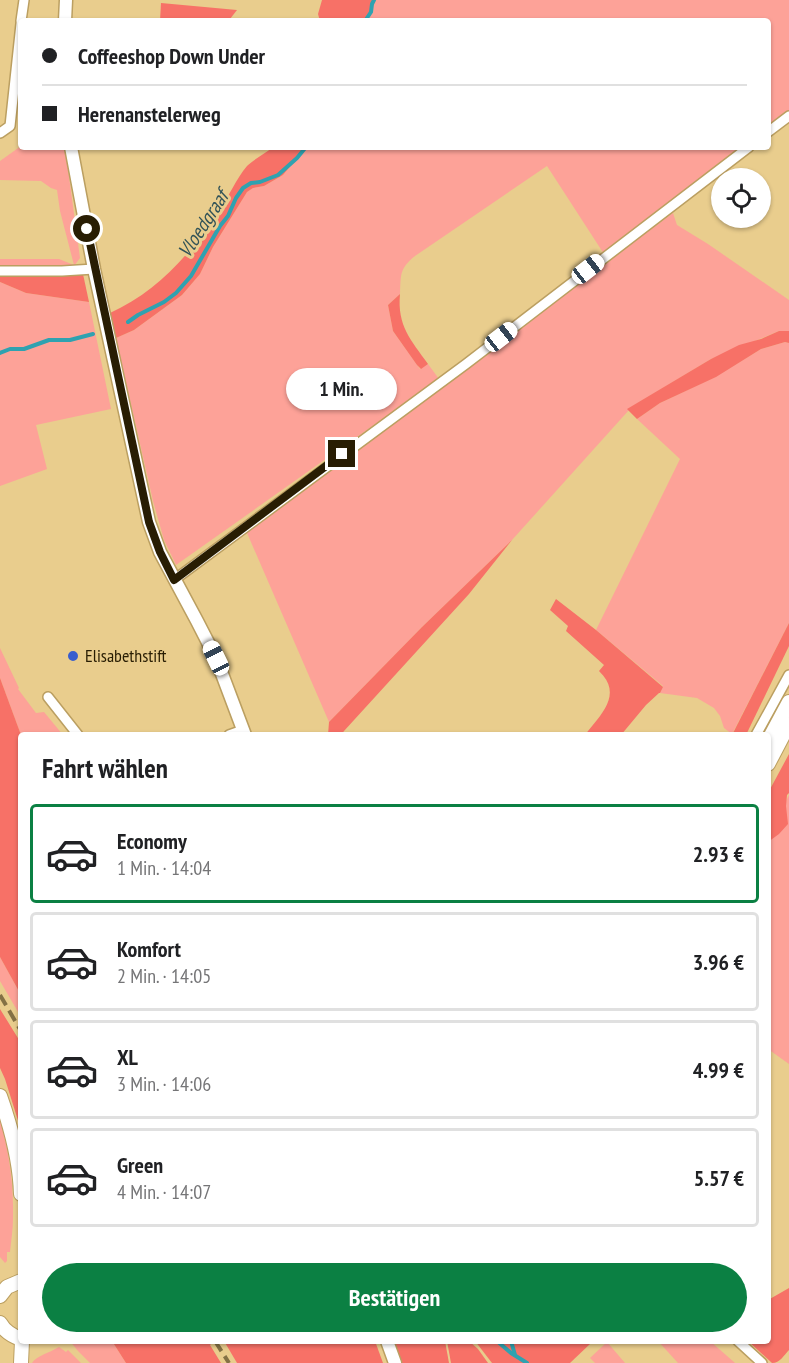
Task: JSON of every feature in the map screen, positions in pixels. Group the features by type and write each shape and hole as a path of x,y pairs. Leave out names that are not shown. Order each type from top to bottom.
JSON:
{"main road":[{"path":"771,735 789,702"},
{"path":"771,758 789,724"},
{"path":"0,1096 7,1117 18,1171"},
{"path":"2,1290 18,1282"},
{"path":"0,1323 7,1332 18,1338"},
{"path":"21,1363 22,1344"}],"street":[{"path":"22,18 24,0"},
{"path":"65,18 66,0"},
{"path":"0,133 10,126 18,50"},
{"path":"771,130 789,116"},
{"path":"72,150 94,268 149,522 160,552 216,658 244,732"},
{"path":"174,580 466,364 745,150"},
{"path":"0,271 62,271 94,268"},
{"path":"758,732 789,675"},
{"path":"48,697 76,732"},
{"path":"388,1344 395,1363"},
{"path":"741,1344 762,1363"}],"shaded area":[{"path":"322,0 374,0 367,18 319,18"},
{"path":"374,0 789,0 789,116 771,130 771,18 367,18"},
{"path":"161,3 237,10 231,18 160,18"},
{"path":"18,148 18,150 65,150 80,258 74,266 0,268 0,259 59,259 74,265 57,190 41,181 0,180 0,161"},
{"path":"269,150 304,150 283,175 264,186 247,192 213,247 200,274 182,295 134,330 116,338 110,313 143,294 185,256 220,210 239,176 253,161"},
{"path":"304,150 743,150 719,168 711,168 711,174 604,254 547,166 415,256 402,273 400,294 388,305 393,331 420,369 428,364 439,379 176,565 164,540 153,501 116,338 134,330 182,295 200,274 213,247 247,192 264,186 283,175"},
{"path":"673,213 677,225 789,300 789,331 779,331 711,359 628,409 512,540 329,722 244,526"},
{"path":"0,273 83,274 89,302 26,293 0,282"},
{"path":"0,282 26,293 89,302 111,409 36,425 47,469 0,486"},
{"path":"400,294 401,315 406,332 428,364 421,369 393,331 388,305"},
{"path":"779,331 789,331 789,343 785,342 761,349 716,377 660,403 637,419 627,409 711,359 739,345"},
{"path":"785,342 789,343 789,623 733,732 729,732 724,728 714,708 697,698 660,693 663,686 596,630 680,459 637,419 660,403 715,377 761,349"},
{"path":"512,540 469,594 343,732 328,732 329,722"},
{"path":"556,599 663,687 624,732 587,732 603,712 610,697 606,680 599,671 604,665 566,631 568,626 550,610"},
{"path":"789,623 789,646 747,732 734,732"},
{"path":"0,648 18,689 36,713 44,712 61,732 20,732 0,678"},
{"path":"0,678 20,732 18,732 18,990 0,957"},
{"path":"789,754 789,793 786,806 788,824 771,840 771,787"},
{"path":"789,795 789,1064 771,1051 771,828"},
{"path":"0,957 18,990 18,1012 0,981"},
{"path":"0,1009 18,1038 18,1120 0,1068"},
{"path":"0,1119 13,1194 13,1227 10,1252 7,1252 5,1263 0,1257"},
{"path":"789,1288 789,1350 775,1363 772,1363 751,1344 771,1344 771,1298"},
{"path":"72,1344 114,1344 126,1363 90,1363"},
{"path":"114,1344 211,1344 221,1363 126,1363"},
{"path":"226,1344 376,1344 383,1363 237,1363"},
{"path":"394,1344 446,1344 449,1363 402,1363"},
{"path":"448,1344 472,1344 488,1363 451,1363"},
{"path":"477,1344 590,1344 570,1363 492,1363"},
{"path":"605,1344 609,1344 625,1363 595,1363 590,1358"},
{"path":"661,1344 713,1344 735,1363 678,1363"},
{"path":"59,1347 66,1352 68,1350 81,1363 32,1363 40,1356"}],"waterway":[{"name":"Vloedgraaf","path":"367,18 374,0"},
{"name":"Vloedgraaf","path":"128,322 164,302 176,293 191,276 243,188 251,183 278,175 304,150"},
{"name":"Vloedgraaf","path":"0,353 10,349 24,349 49,340 70,340 93,334"},
{"path":"500,1344 527,1363"},
{"path":"512,1344 515,1355"}],"railway":[{"path":"0,995 18,1026"},
{"path":"217,1344 229,1363"}],"place":[{"name":"Elisabethstift","path":"73,656"}],"route":[{"path":"87,229 149,522 174,580 342,454"}]}
